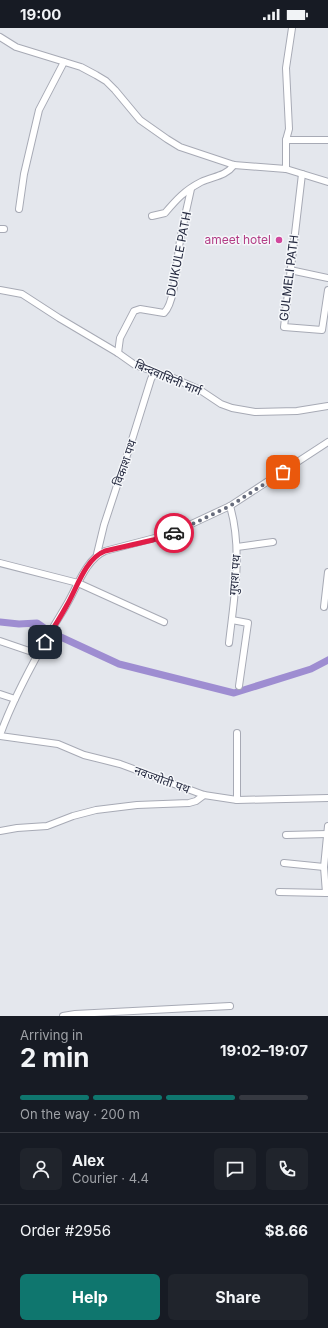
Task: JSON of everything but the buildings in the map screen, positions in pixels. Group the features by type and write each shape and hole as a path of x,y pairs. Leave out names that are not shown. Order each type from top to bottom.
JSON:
{"street":[{"path":"286,169 286,140 289,129 286,68 292,28"},
{"path":"0,37 16,47 81,67 106,81 140,120 180,147 234,165 286,169 328,182"},
{"path":"19,209 24,174 39,110 64,62"},
{"path":"286,140 328,140"},
{"path":"152,216 165,213 172,203 183,193 200,182 228,172 234,165"},
{"name":"GULMELI PATH","path":"302,174 284,327 322,330 328,290"},
{"name":"DUIKULE PATH","path":"118,353 120,338 134,311 140,309 164,313 168,310 175,283 179,247 191,188"},
{"path":"290,270 328,278"},
{"name":"बिन्दवासिनी मार्ग","path":"0,290 22,294 135,365 173,378 200,390 221,404 232,408 255,412 297,411 328,406"},
{"name":"विकाश पथ","path":"0,736 15,699 38,654 68,604 78,583 97,554 104,525 132,443 151,379 155,372"},
{"path":"97,554 170,534 230,506 328,442"},
{"name":"गुराश पथ","path":"229,643 237,568 237,547 230,506"},
{"path":"237,547 273,542"},
{"path":"0,563 78,583 164,622"},
{"path":"324,607 328,572"},
{"path":"232,620 248,623 239,686"},
{"path":"0,641 38,654"},
{"path":"0,694 15,699"},
{"path":"237,733 237,800"},
{"name":"नवज्योती पथ","path":"0,736 58,744 89,756 131,768 204,795 237,800 328,798"},
{"path":"0,831 47,826 73,816 96,810 137,805 189,803 196,801 204,795"},
{"path":"279,892 327,893 324,867 328,826"},
{"path":"286,835 327,834"},
{"path":"284,863 324,867"},
{"path":"63,1016 75,1014 230,1006"}],"waterway":[{"path":"0,622 19,624 37,623 50,632 119,664 234,693 311,669 328,660"}],"way so far":[{"path":"174,533 230,506 283,472"}],"place":[{"name":"ameet hotel","path":"279,240"}],"route":[{"path":"45,642 68,604 80,577 97,554 143,541 153,540 174,533"}]}
